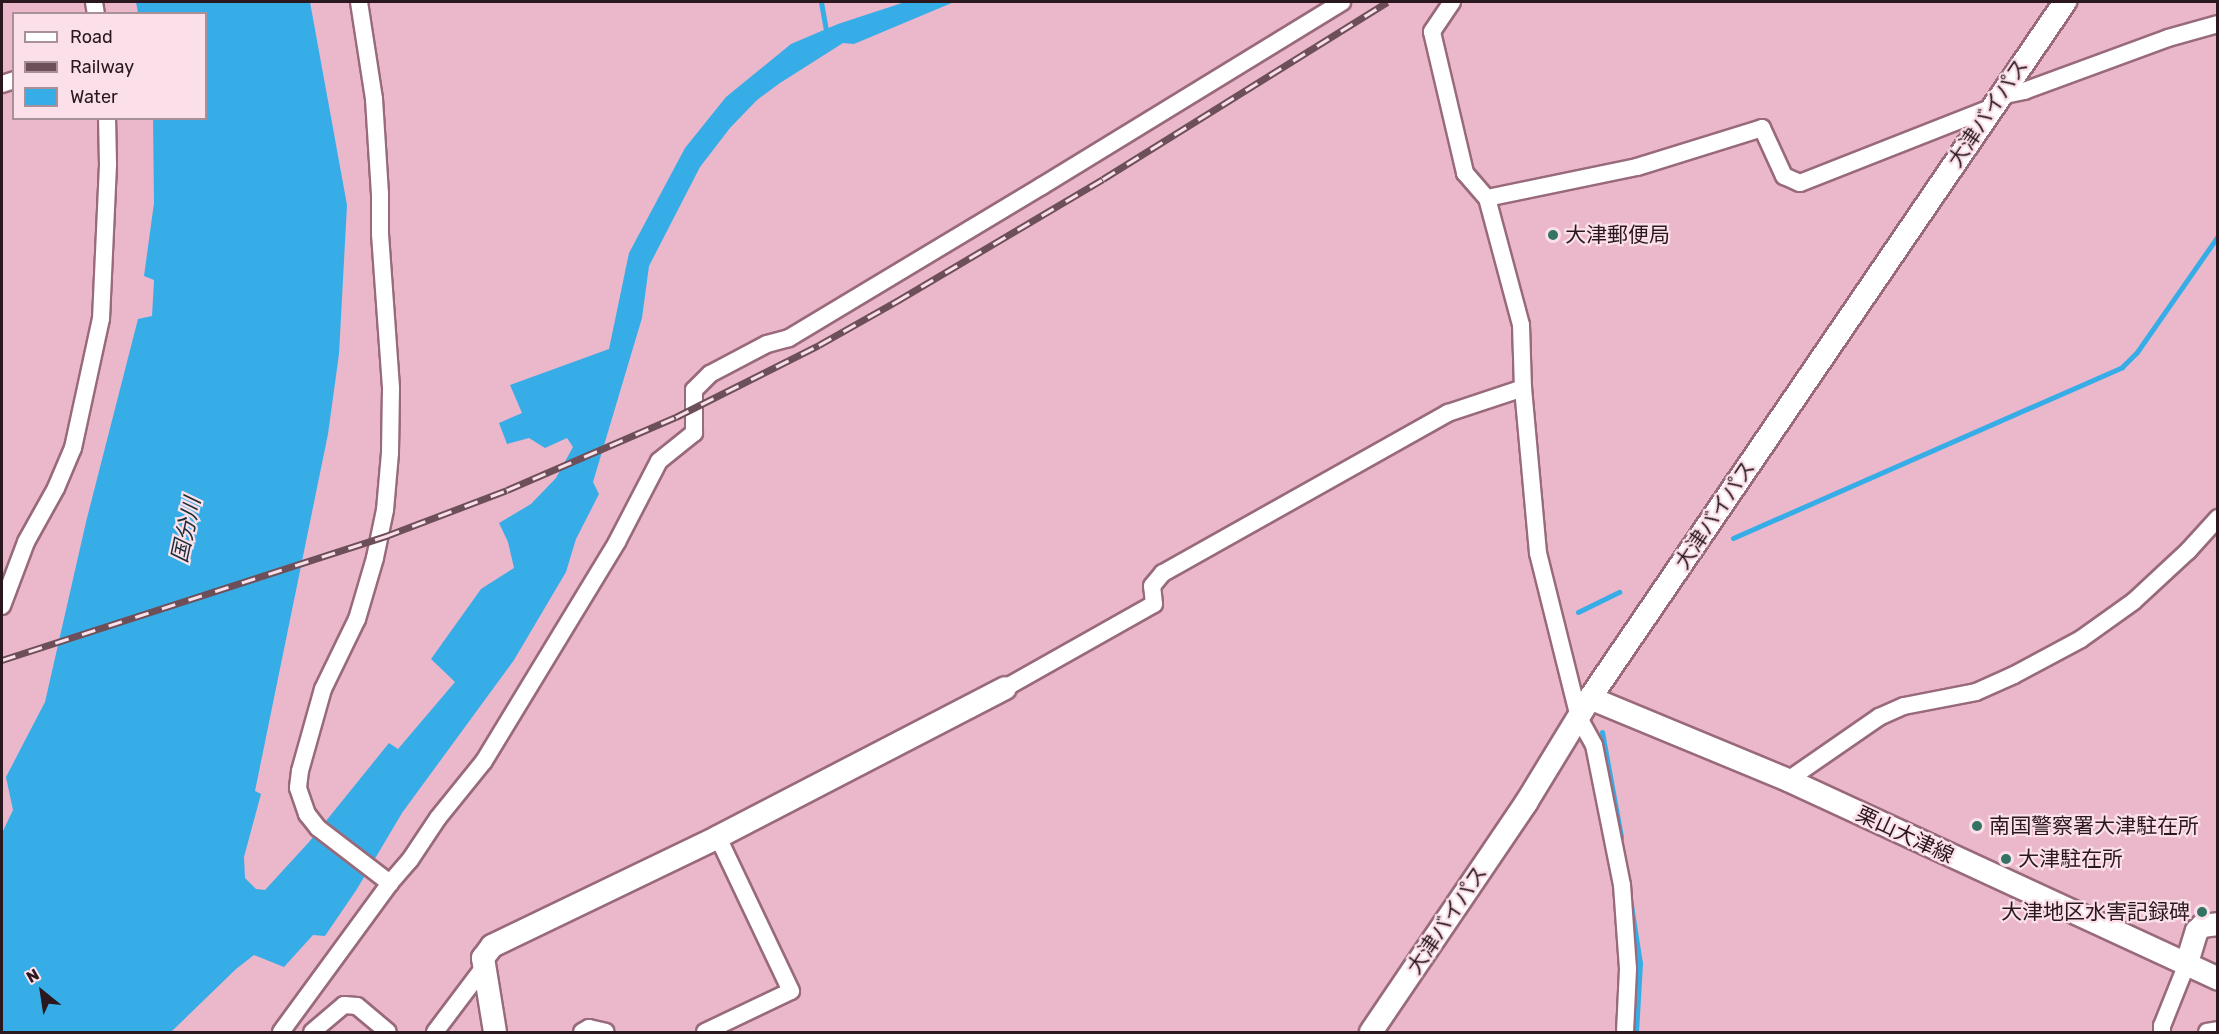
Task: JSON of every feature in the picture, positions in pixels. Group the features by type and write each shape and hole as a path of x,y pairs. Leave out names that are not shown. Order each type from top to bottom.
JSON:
{"main road":[{"name":"大津バイパス","path":"1371,1032 1526,803 1590,698 2065,2"},
{"path":"495,1032 483,958 492,946 718,837 1005,688"},
{"name":"栗山大津線","path":"1590,698 1788,780 2217,979"},
{"path":"2186,966 2197,931 2202,926 2217,924"}],"street":[{"path":"359,2 372,89 380,187 380,234 391,389 390,453 385,510 375,558 357,619 323,689 300,771 298,788 308,814 318,828 385,879"},
{"path":"281,1032 385,879 410,860 438,818 484,761 617,542 659,460 694,433 694,390 710,374 767,344 799,332 1342,2"},
{"path":"1452,2 1432,32 1465,173 1486,198 1521,325 1523,388 1538,553 1579,718 1594,745 1622,885 1628,969 1625,1032"},
{"path":"1486,198 1637,167 1762,128 1784,176 1800,183 1996,101 2168,38 2217,24"},
{"path":"2,606 26,542 56,488 74,448 101,319 108,164 106,120"},
{"path":"1005,688 1154,604 1152,586 1163,573 1448,413 1523,388"},
{"path":"1788,780 1879,717 1904,706 1976,692 2014,675 2081,639 2134,601 2188,551 2217,518"},
{"path":"705,1032 792,991 718,837"},
{"path":"2162,1032 2162,1026 2186,966"},
{"path":"435,1032 484,967"},
{"path":"312,1032 344,1005 357,1006 388,1032"},
{"path":"582,1032 589,1028 606,1032"},
{"path":"2206,1032 2217,1030"}],"water":[{"name":"国分川","path":"136,2 310,2 347,205 339,354 328,434 255,791 261,794 244,857 245,878 256,889 265,890 309,842 389,743 398,749 455,682 431,659 481,589 514,568 508,542 499,523 531,504 556,478 573,447 567,438 545,448 529,438 507,444 499,423 522,413 510,385 609,349 629,253 685,148 726,97 791,44 838,24 905,2 954,2 854,44 843,43 780,83 757,100 730,128 700,167 649,266 642,318 593,482 599,494 576,539 566,572 514,660 402,813 357,889 325,936 313,935 284,967 254,955 236,969 171,1032 2,1032 2,833 13,810 6,777 45,702 86,522 138,319 152,316 154,280 144,276 154,203 153,120 207,120 207,12 138,12"}],"waterway":[{"path":"821,2 827,35"},
{"path":"1733,538 2122,367 2137,352 2218,236"},
{"path":"1578,612 1619,592"},
{"path":"1602,732 1621,837"},
{"path":"1631,905 1640,963 1636,1032"}],"railway":[{"path":"2,660 386,536 507,490 676,417 819,345 897,301 1103,179 1387,2"}],"place":[{"name":"大津郵便局","path":"1553,235"},
{"name":"南国警察署大津駐在所","path":"1977,826"},
{"name":"大津駐在所","path":"2006,859"},
{"name":"大津地区水害記録碑","path":"2202,912"}]}
